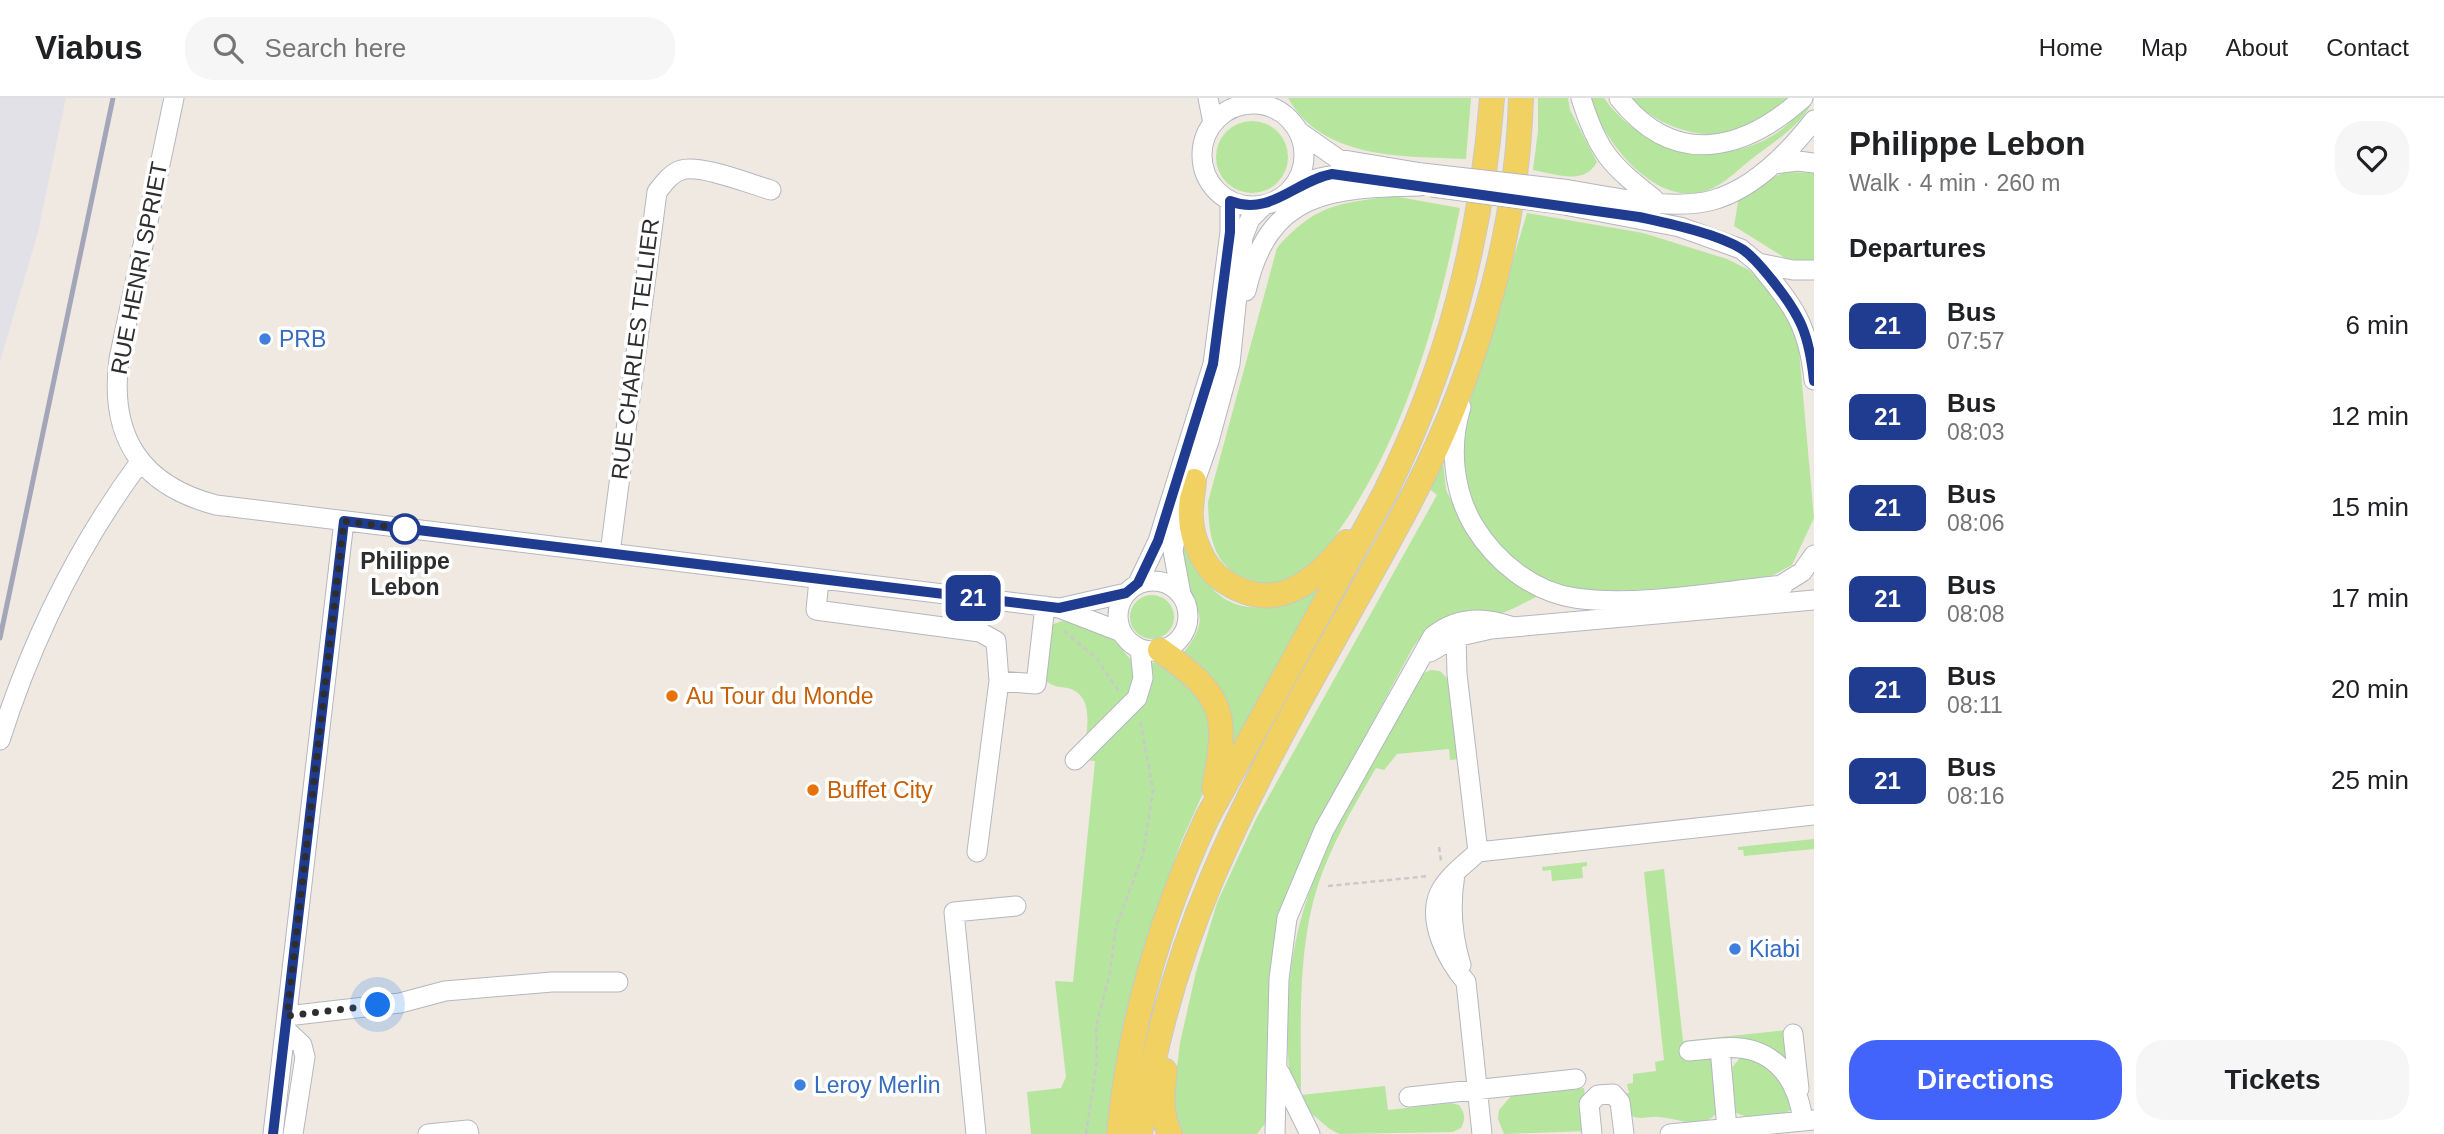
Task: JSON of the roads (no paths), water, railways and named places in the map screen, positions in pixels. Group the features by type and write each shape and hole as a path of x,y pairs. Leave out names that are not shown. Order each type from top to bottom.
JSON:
{"main road":[{"path":"1119,1134 1138,1020 1183,869 1207,818 1408,447 1452,329 1476,228 1487,158 1492,98"},
{"path":"1140,1134 1161,1028 1214,874 1283,733 1404,513 1472,356 1504,232 1517,156 1521,98"},
{"path":"1195,481 1193,530 1209,567 1237,590 1258,597 1276,596 1306,583 1345,545 1384,495"},
{"path":"1150,650 1202,682 1218,715 1223,734 1222,758 1207,818"},
{"path":"1170,1134 1164,1122 1162,1096 1173,1015 1190,940"}],"street":[{"name":"RUE HENRI SPRIET","path":"174,98 116,379 117,416 140,462 168,487 195,500 216,505 1052,607"},
{"path":"1208,98 1213,123"},
{"path":"1581,98 1606,157 1625,178 1658,202"},
{"path":"1621,100 1671,138 1707,145 1743,139 1783,116 1804,98"},
{"path":"1264,205 1247,206 1230,201 1219,194 1205,172 1202,155 1205,138 1213,123 1240,102 1274,104 1298,131 1338,159 1421,179"},
{"path":"1234,344 1237,274 1243,237 1250,219 1264,205 1304,182 1332,174 1421,179 1560,197 1658,202 1715,200 1774,164 1814,120"},
{"path":"1290,190 1303,162 1298,131"},
{"path":"1774,164 1798,161 1814,163"},
{"name":"RUE CHARLES TELLIER","path":"610,553 657,192 667,178 680,171 695,169 771,190"},
{"path":"1052,607 1121,632 1150,650 1176,643 1186,628 1188,610 1181,594 1173,551 1209,441 1250,274 1261,247 1291,211 1315,197 1350,187 1421,179"},
{"path":"1560,197 1680,227 1741,249 1758,263 1796,310 1811,352 1814,380"},
{"path":"1121,632 1118,611 1158,541 1213,364 1230,232 1230,201"},
{"path":"1758,263 1793,270 1814,270"},
{"path":"1472,356 1469,380 1458,416 1455,477 1465,511 1485,545 1503,563 1530,582 1574,598 1647,598 1784,585"},
{"path":"0,740 18,684 52,603 140,462"},
{"path":"273,1134 344,521"},
{"path":"1701,608 1727,599 1763,595 1802,572 1814,555"},
{"path":"819,580 816,610 980,632 996,641 999,681 977,852"},
{"path":"1052,607 1166,582 1181,594"},
{"path":"1415,665 1434,649 1456,637 1510,626 1701,608 1727,610 1814,600"},
{"path":"999,681 1037,684 1052,607"},
{"path":"1275,1134 1279,979 1287,918 1324,830 1433,636 1445,627 1477,619 1510,626"},
{"path":"1456,637 1457,674 1478,852"},
{"path":"1075,760 1137,698 1150,650"},
{"path":"1415,665 1440,666 1457,674"},
{"path":"1466,982 1452,965 1438,924 1440,892 1455,873 1478,852 1814,815"},
{"path":"1455,873 1464,908 1468,948 1466,982 1482,1134"},
{"path":"976,1134 954,912 1016,906"},
{"path":"286,1023 400,1003 445,991 552,982 618,982"},
{"path":"286,1023 302,1045 305,1057 293,1134"},
{"path":"1793,1034 1800,1100"},
{"path":"1670,1134 1808,1120 1790,1075 1758,1052 1739,1046 1689,1051"},
{"path":"1720,1048 1727,1129"},
{"path":"1278,1069 1310,1134"},
{"path":"1409,1097 1576,1080"},
{"path":"1592,1134 1589,1104 1598,1095 1613,1094 1620,1102 1623,1134"},
{"path":"428,1134 468,1130 469,1134"},
{"path":"1288,1134 1299,1134"}],"railway":[{"path":"0,638 113,98"}],"place":[{"name":"PRB","path":"265,339"},
{"name":"Philippe Lebon","path":"405,529"},
{"name":"Au Tour du Monde","path":"672,696"},
{"name":"Buffet City","path":"813,790"},
{"name":"Kiabi","path":"1735,949"},
{"name":"Leroy Merlin","path":"800,1085"}]}
